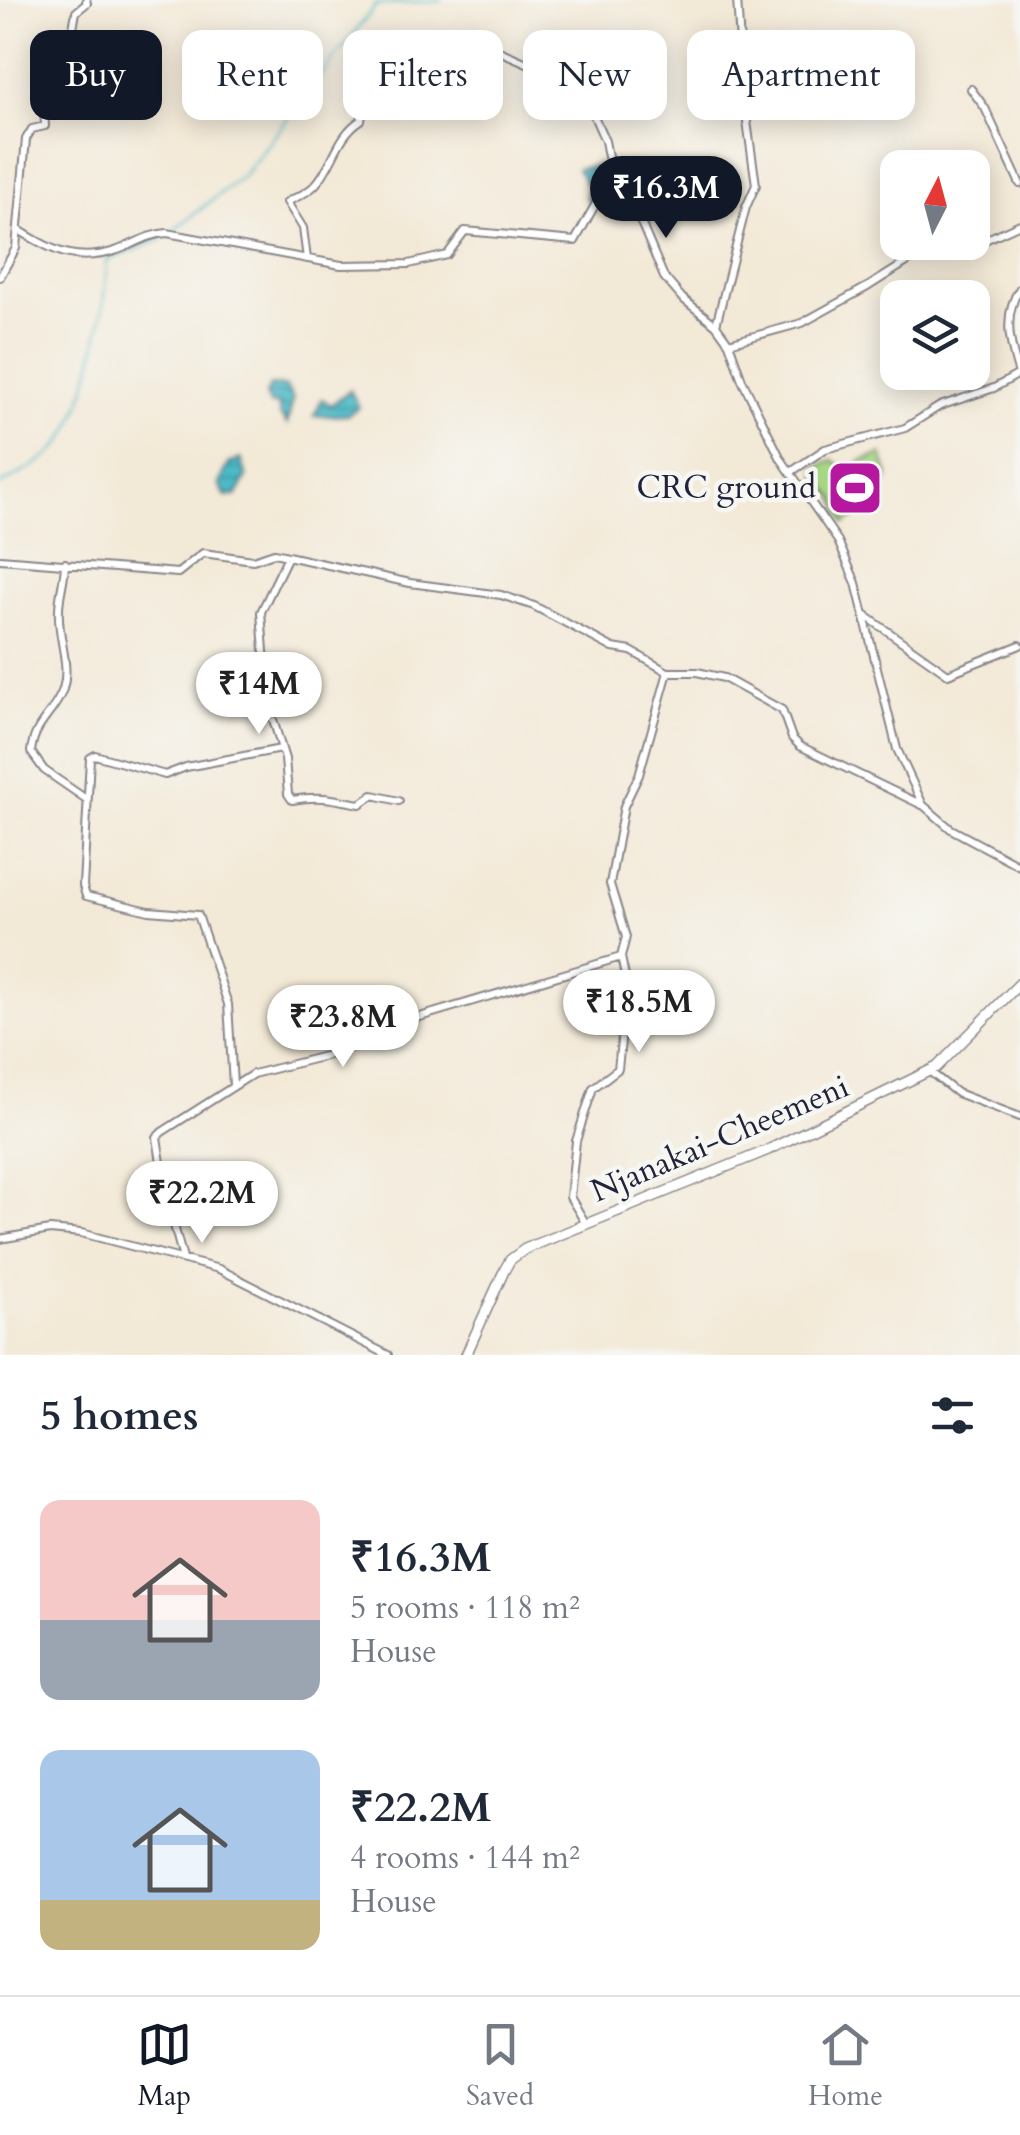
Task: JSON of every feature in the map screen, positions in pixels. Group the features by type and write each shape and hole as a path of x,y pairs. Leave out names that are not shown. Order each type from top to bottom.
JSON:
{"main road":[{"name":"Njanakai-Cheemeni","path":"466,1355 510,1260 525,1249 768,1150 929,1071 946,1060 1020,983"}],"street":[{"path":"0,276 16,248 26,140 32,130 45,126 44,107 69,50 76,12 86,0"},
{"path":"716,325 746,207 756,185 744,100 737,0"},
{"path":"307,259 303,228 287,202 314,187 338,144 351,126 361,120 369,96 415,75 468,79 490,47 566,80 586,98 605,141 618,189 642,225 664,277 682,298 716,325 729,343 757,412 791,472 838,541 856,583 897,748 923,805"},
{"path":"971,89 985,108 1020,184"},
{"path":"19,230 67,256 116,251 152,234 167,233 340,265 409,264 448,255 465,231 575,241 604,189 641,184 649,187 657,198"},
{"path":"729,343 802,322 918,254 985,240 1020,224"},
{"path":"791,472 825,450 904,428 940,406 994,388 1018,374 1007,338 1014,297 1020,288"},
{"path":"0,559 178,572 203,553 254,560 274,553 410,583 501,595 534,606 613,648 631,650 668,672 698,672 737,684 782,710 792,738 800,746 923,805 951,829 1020,866"},
{"path":"288,556 261,612 268,703 288,794 292,800 347,798 360,804 374,795 399,801"},
{"path":"65,563 58,608 65,680 61,695 39,724 30,752 44,770 88,800"},
{"path":"865,616 948,674 1020,645"},
{"path":"586,1224 570,1197 571,1168 584,1108 593,1088 618,1068 628,986 620,956 626,938 610,884 624,806 639,775 668,672"},
{"path":"233,1085 228,1004 198,916 148,911 86,896 83,886 90,758 96,755 165,775 186,766 281,749"},
{"path":"183,1259 166,1195 157,1137 253,1074 342,1051 376,1030 620,956"},
{"path":"929,1071 957,1092 1020,1117"},
{"path":"0,1239 50,1230 81,1233 219,1269 388,1355"}],"green space":[{"name":"CRC ground","path":"882,454 889,476 885,485 872,504 845,523 835,498 818,479 816,468 833,460 847,471"}],"water":[{"path":"599,165 604,168 605,179 591,200 586,198 589,188 577,169"},
{"path":"270,386 286,387 293,399 287,424 278,403 271,405 266,395"},
{"path":"350,390 359,407 347,415 314,416 322,399 331,405"},
{"path":"241,459 247,477 236,496 226,496 219,484 229,464"}],"waterway":[{"path":"175,229 244,175 376,5 442,0"},
{"path":"0,485 51,453 73,423 94,354 107,261 164,238"}],"place":[{"name":"CRC ground","path":"855,488"}]}
